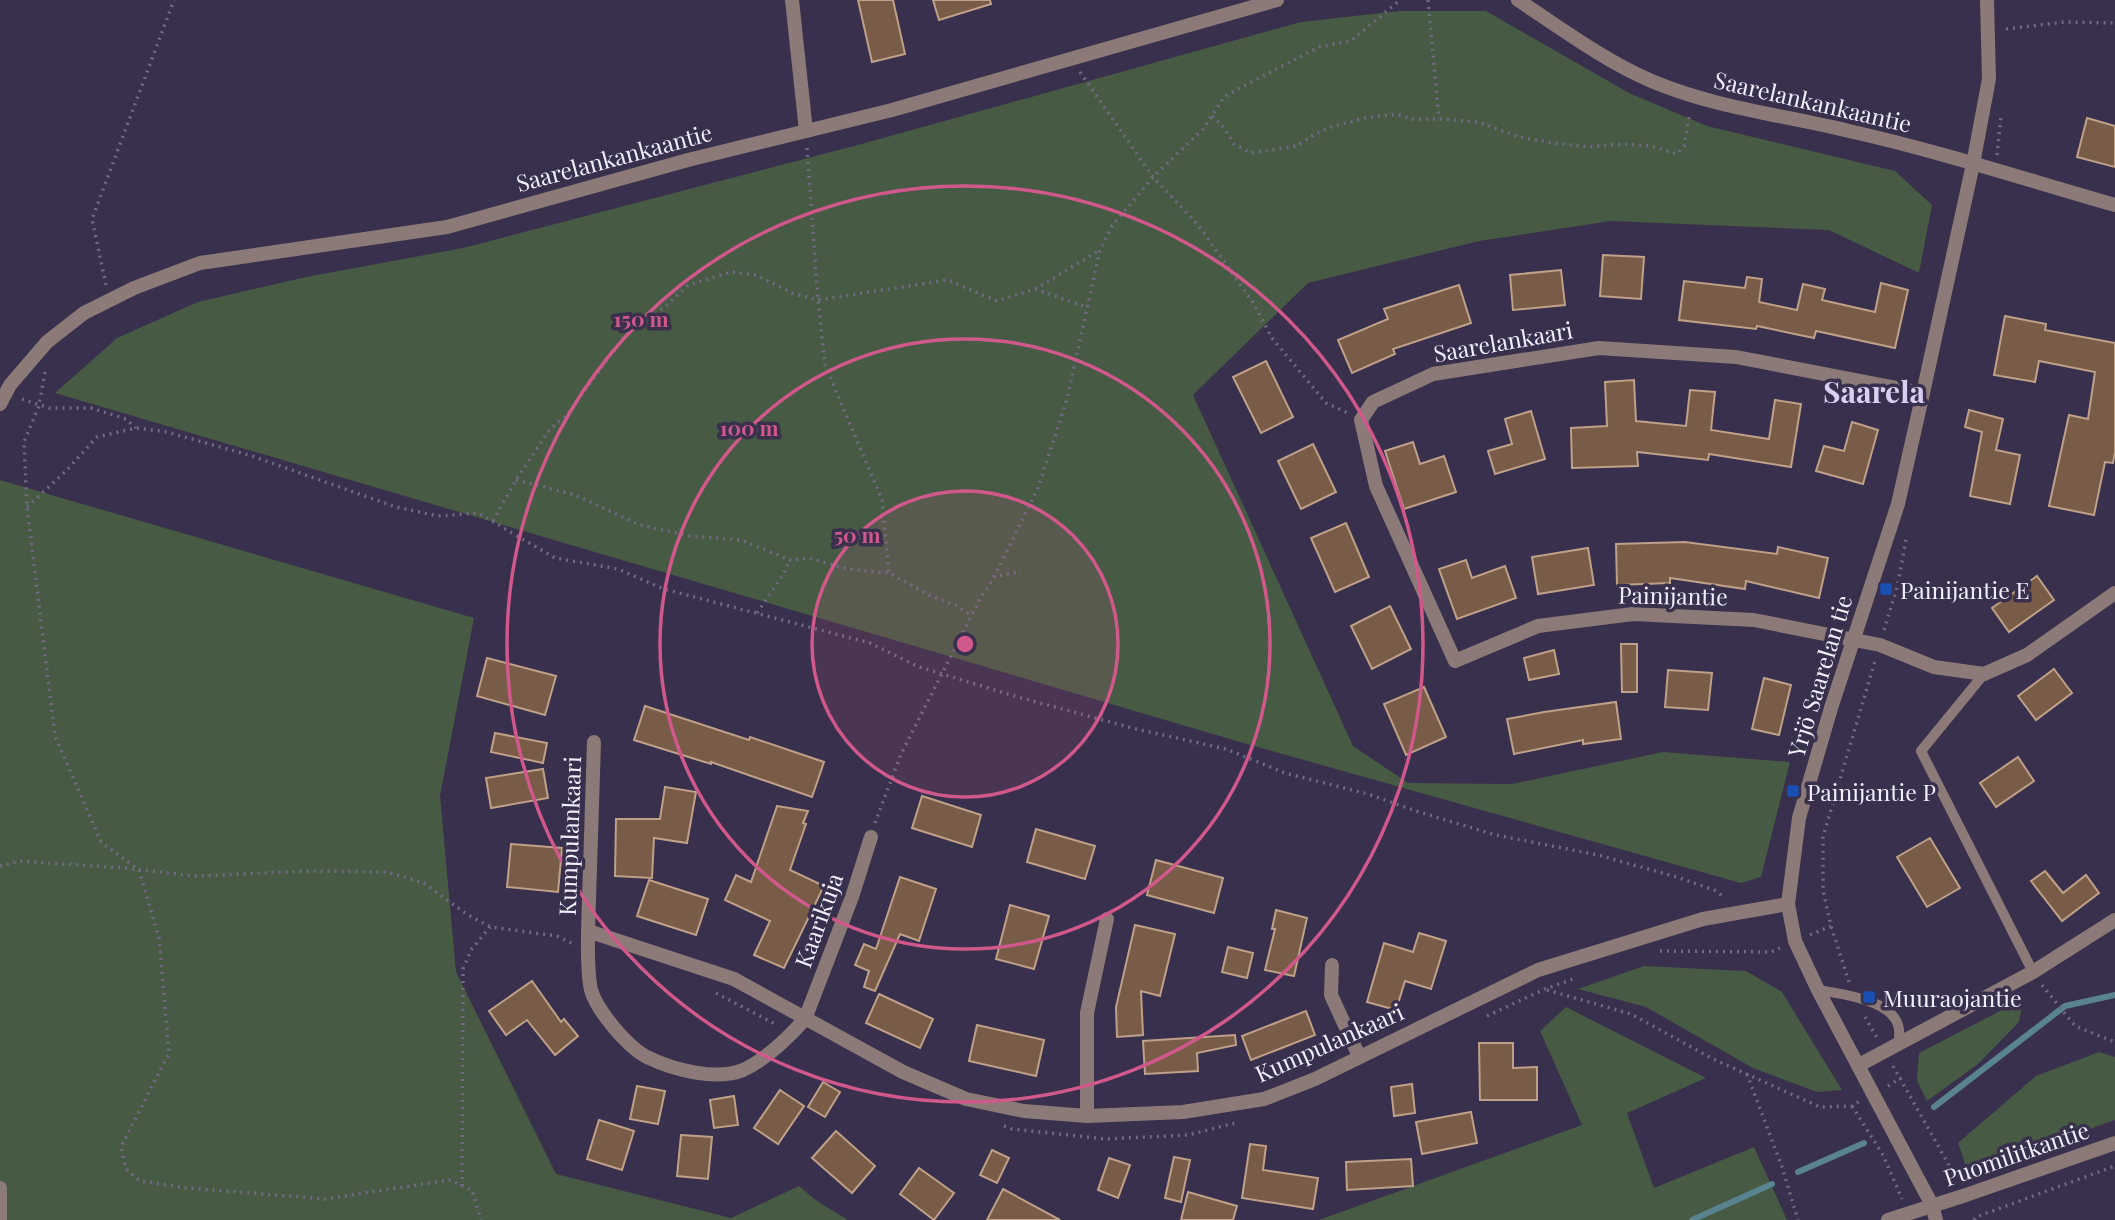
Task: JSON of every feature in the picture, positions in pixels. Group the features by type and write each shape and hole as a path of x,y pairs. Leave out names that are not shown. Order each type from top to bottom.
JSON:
{"street":[{"path":"792,0 806,131"},
{"name":"Saarelankankaantie","path":"0,404 10,385 47,342 84,313 134,288 200,263 447,227 688,159 892,110 1277,0"},
{"name":"Saarelankankaantie","path":"1518,0 1620,66 1655,83 1707,101 1851,131 1973,163 1996,172 2115,205"},
{"name":"Yrjö Saarelan tie","path":"1934,1213 1818,990 1796,941 1788,904 1799,818 1831,708 1898,504 1923,393 1989,79 1987,0"},
{"name":"Saarelankaari","path":"1361,420 1373,402 1433,374 1599,348 1736,357 1923,393"},
{"name":"Painijantie","path":"1361,420 1376,486 1455,661 1538,626 1633,614 1754,620 1880,646 1934,667 1984,674"},
{"path":"1984,674 2027,655 2115,593"},
{"name":"Kumpulankaari","path":"594,742 588,951 592,991 612,1027 647,1058 699,1075 740,1071 758,1062 793,1033 805,1019"},
{"name":"Kaarikuja","path":"805,1019 852,897 871,837"},
{"name":"Kumpulankaari","path":"589,931 734,979 903,1072 966,1099 1024,1111 1087,1116 1183,1112 1264,1098 1315,1079 1538,970 1703,919 1788,904"},
{"path":"1087,1116 1087,1013 1107,919"},
{"path":"1858,1065 2033,972 2115,920"},
{"path":"1332,965 1331,995 1359,1056"},
{"name":"Puomilitkantie","path":"1888,1220 1908,1212 1934,1213 1966,1195 2115,1143"},
{"path":"0,1188 0,1220"}],"lane":[{"path":"1984,674 1921,751 2033,972"},
{"path":"1818,990 1853,996 1886,1010 1898,1024 1899,1042"}],"path":[{"path":"109,301 92,219 174,0"},
{"path":"871,837 901,754 1038,488 1067,399 1100,250 1112,226 1153,177 1203,129 1225,96 1319,47 1351,41 1400,0"},
{"path":"1428,0 1439,119"},
{"path":"2003,20 2004,30 2064,22 2115,23"},
{"path":"1071,59 1153,177 1199,226 1254,304 1272,338 1326,402 1361,420"},
{"path":"1212,116 1222,125 1234,144 1251,153 1297,146 1331,127 1365,118 1396,114 1411,119 1478,122 1519,136 1553,143 1589,147 1623,144 1651,146 1677,154 1684,146 1693,96"},
{"path":"1996,172 2001,115"},
{"path":"806,131 825,365 882,500 889,573"},
{"path":"493,521 550,429 567,415 629,330 665,307 688,285 731,272 756,275 793,293 818,300 947,280 997,301 1035,289 1100,250"},
{"path":"1035,289 1086,307"},
{"path":"47,342 45,376 39,406 24,442 27,507 55,736 101,842 139,870 159,938 169,1054 121,1147 127,1169 140,1181 187,1188 325,1199 449,1180 472,1190 481,1220"},
{"path":"10,385 20,398 39,406 91,408 126,419 136,428"},
{"path":"27,507 66,471 97,437 136,428 167,432 252,456 396,507 438,516 478,513 555,558 618,569 664,589 870,643 919,667 1136,729 1226,749 1285,773 1368,794 1419,813 1496,835 1598,855 1677,877 1714,890 1746,911"},
{"path":"516,480 575,495 640,525 690,536 741,540 790,560 809,558 847,569 889,573 971,615"},
{"path":"1907,534 1898,584 1824,837 1823,890 1831,926 1853,996 1966,1195 1975,1219 2115,1166"},
{"path":"757,613 790,560"},
{"path":"993,577 1021,571"},
{"path":"0,866 19,861 195,876 387,872 424,883 468,915 491,927 557,936 588,951"},
{"path":"1653,951 1771,952 1831,926"},
{"path":"462,1186 463,969 471,950 491,927"},
{"path":"1482,1018 1581,976"},
{"path":"707,988 793,1033"},
{"path":"1545,989 1631,1014 1713,1059 1820,1107 1852,1106 1883,1155 1908,1212"},
{"path":"2050,996 2075,1026 2115,1042"},
{"path":"1747,1074 1782,1167 1798,1220"},
{"path":"999,1124 1012,1129 1105,1139 1188,1135 1251,1119"}],"green space":[{"path":"1399,11 1486,11 1629,93 1707,126 1895,171 1932,205 1919,273 1829,230 1611,221 1479,241 1308,283 1193,395 1353,746 1408,783 1512,784 1663,752 1790,762 1761,877 1741,883 1240,742 55,393 117,338 198,302 306,277 463,248 869,142 1301,22"},
{"path":"0,480 474,618 440,796 456,972 556,1174 731,1218 799,1186 848,1220 0,1220"},
{"path":"1644,966 1746,971 1782,992 1842,1090 1817,1092 1753,1068 1646,1007 1578,989"},
{"path":"2023,999 2019,1022 1978,1064 1927,1101 1917,1080 1919,1053"},
{"path":"1566,1007 1706,1078 1627,1113 1654,1188 1754,1147 1787,1220 1319,1220 1582,1125 1540,1031"},
{"path":"2099,1052 2115,1057 2115,1120 1968,1172 1958,1143 2036,1076"}],"building":[{"path":"858,0 893,0 905,54 872,62"},
{"path":"933,0 990,0 991,4 939,20"},
{"path":"2087,118 2115,126 2115,167 2077,157"},
{"path":"1603,255 1644,257 1641,299 1600,296"},
{"path":"1561,270 1565,305 1513,310 1510,275"},
{"path":"1747,277 1762,279 1759,302 1797,310 1803,284 1825,289 1822,300 1875,312 1881,283 1908,290 1895,348 1816,331 1814,338 1757,326 1756,329 1679,320 1684,281 1745,288"},
{"path":"1459,285 1471,323 1393,349 1395,354 1352,373 1338,340 1388,319 1384,309"},
{"path":"2005,316 2046,324 2045,330 2115,343 2115,452 2113,463 2105,462 2094,515 2049,506 2069,415 2088,419 2095,372 2039,361 2035,382 1994,375"},
{"path":"1266,361 1293,417 1261,433 1233,377"},
{"path":"1634,380 1636,421 1686,426 1690,390 1715,392 1711,430 1769,439 1775,400 1801,404 1791,467 1709,454 1708,460 1637,452 1638,466 1572,468 1571,428 1607,426 1605,382"},
{"path":"1969,410 2003,419 1996,450 2020,455 2010,504 1970,496 1982,432 1965,427"},
{"path":"1531,411 1545,459 1495,474 1488,451 1512,444 1505,419"},
{"path":"1852,422 1878,430 1863,484 1816,471 1824,446 1844,451"},
{"path":"1413,442 1420,464 1444,456 1456,492 1404,509 1385,451"},
{"path":"1313,444 1336,492 1301,509 1278,461"},
{"path":"1346,523 1369,577 1335,592 1311,538"},
{"path":"1685,542 1777,554 1778,547 1828,558 1819,598 1746,581 1745,589 1670,578 1670,583 1617,585 1616,544"},
{"path":"1588,548 1594,585 1538,594 1532,557"},
{"path":"1466,560 1472,578 1505,566 1516,598 1457,619 1439,569"},
{"path":"2037,576 2054,600 2009,632 1992,608"},
{"path":"1390,606 1411,649 1372,669 1351,626"},
{"path":"1621,644 1637,644 1637,692 1622,692"},
{"path":"1554,650 1559,674 1529,680 1524,658"},
{"path":"487,658 556,676 545,715 477,696"},
{"path":"2054,669 2072,693 2036,720 2018,696"},
{"path":"1668,670 1712,673 1708,710 1665,707"},
{"path":"1764,678 1791,685 1779,735 1752,729"},
{"path":"1424,687 1446,737 1406,755 1384,704"},
{"path":"1616,702 1621,739 1583,744 1583,740 1514,754 1507,719"},
{"path":"645,706 824,762 812,797 711,762 634,740"},
{"path":"495,733 547,743 543,763 491,752"},
{"path":"2018,757 2034,781 1996,807 1980,783"},
{"path":"543,769 548,798 491,808 486,778"},
{"path":"665,787 696,792 687,843 654,838 652,878 615,876 616,819 660,819"},
{"path":"922,796 981,815 972,847 912,828"},
{"path":"777,806 808,811 790,870 824,886 784,968 754,955 770,921 725,900 736,875 751,882"},
{"path":"1036,829 1095,846 1085,879 1027,862"},
{"path":"1930,838 1960,888 1927,907 1897,857"},
{"path":"511,844 562,848 558,892 507,887"},
{"path":"1156,860 1223,878 1214,913 1147,895"},
{"path":"2045,871 2063,893 2086,875 2099,893 2062,921 2031,881"},
{"path":"900,877 936,889 919,941 900,934 875,991 864,987 869,971 855,965 864,944 876,949"},
{"path":"649,880 708,899 696,935 637,916"},
{"path":"1010,905 1049,916 1034,969 996,959"},
{"path":"1276,910 1307,918 1294,976 1265,970 1275,929 1272,929"},
{"path":"1135,925 1175,934 1160,996 1141,991 1143,1035 1117,1037 1116,1007"},
{"path":"1419,933 1446,941 1431,989 1405,981 1396,1010 1367,1002 1384,943 1413,952"},
{"path":"1228,947 1253,953 1247,978 1222,972"},
{"path":"532,981 561,1022 564,1019 578,1036 555,1055 527,1020 506,1035 489,1011"},
{"path":"879,994 933,1019 920,1048 866,1023"},
{"path":"1306,1011 1315,1035 1251,1060 1242,1036"},
{"path":"977,1025 1044,1040 1036,1076 969,1061"},
{"path":"1235,1035 1236,1045 1197,1053 1198,1071 1145,1074 1143,1041"},
{"path":"1479,1043 1513,1043 1513,1068 1537,1067 1537,1100 1480,1100"},
{"path":"823,1082 840,1092 825,1117 808,1107"},
{"path":"1412,1084 1415,1113 1394,1116 1391,1087"},
{"path":"637,1086 665,1091 658,1124 630,1119"},
{"path":"780,1090 804,1106 778,1144 754,1128"},
{"path":"734,1096 738,1125 714,1128 710,1100"},
{"path":"1471,1112 1477,1143 1422,1154 1416,1122"},
{"path":"599,1120 634,1131 622,1170 587,1159"},
{"path":"836,1131 875,1166 852,1193 812,1158"},
{"path":"681,1135 712,1137 708,1179 677,1176"},
{"path":"1250,1144 1266,1146 1263,1170 1318,1178 1313,1209 1242,1198"},
{"path":"992,1150 1009,1158 997,1183 980,1175"},
{"path":"1174,1157 1190,1160 1181,1202 1165,1198"},
{"path":"1109,1158 1130,1165 1118,1198 1098,1190"},
{"path":"1411,1159 1413,1186 1347,1190 1346,1162"},
{"path":"919,1168 954,1193 934,1220 900,1194"},
{"path":"1003,1189 1060,1220 987,1220"},
{"path":"1188,1192 1237,1206 1233,1220 1181,1220"}],"waterway":[{"path":"1934,1107 2065,1006 2115,995"},
{"path":"1798,1172 1864,1143"},
{"path":"1692,1220 1772,1184"}],"place":[{"name":"Painijantie E","path":"1886,589"},
{"name":"Painijantie P","path":"1793,791"},
{"name":"Muuraojantie","path":"1869,997"}],"district":[{"name":"Saarela","path":"1874,391"}]}
